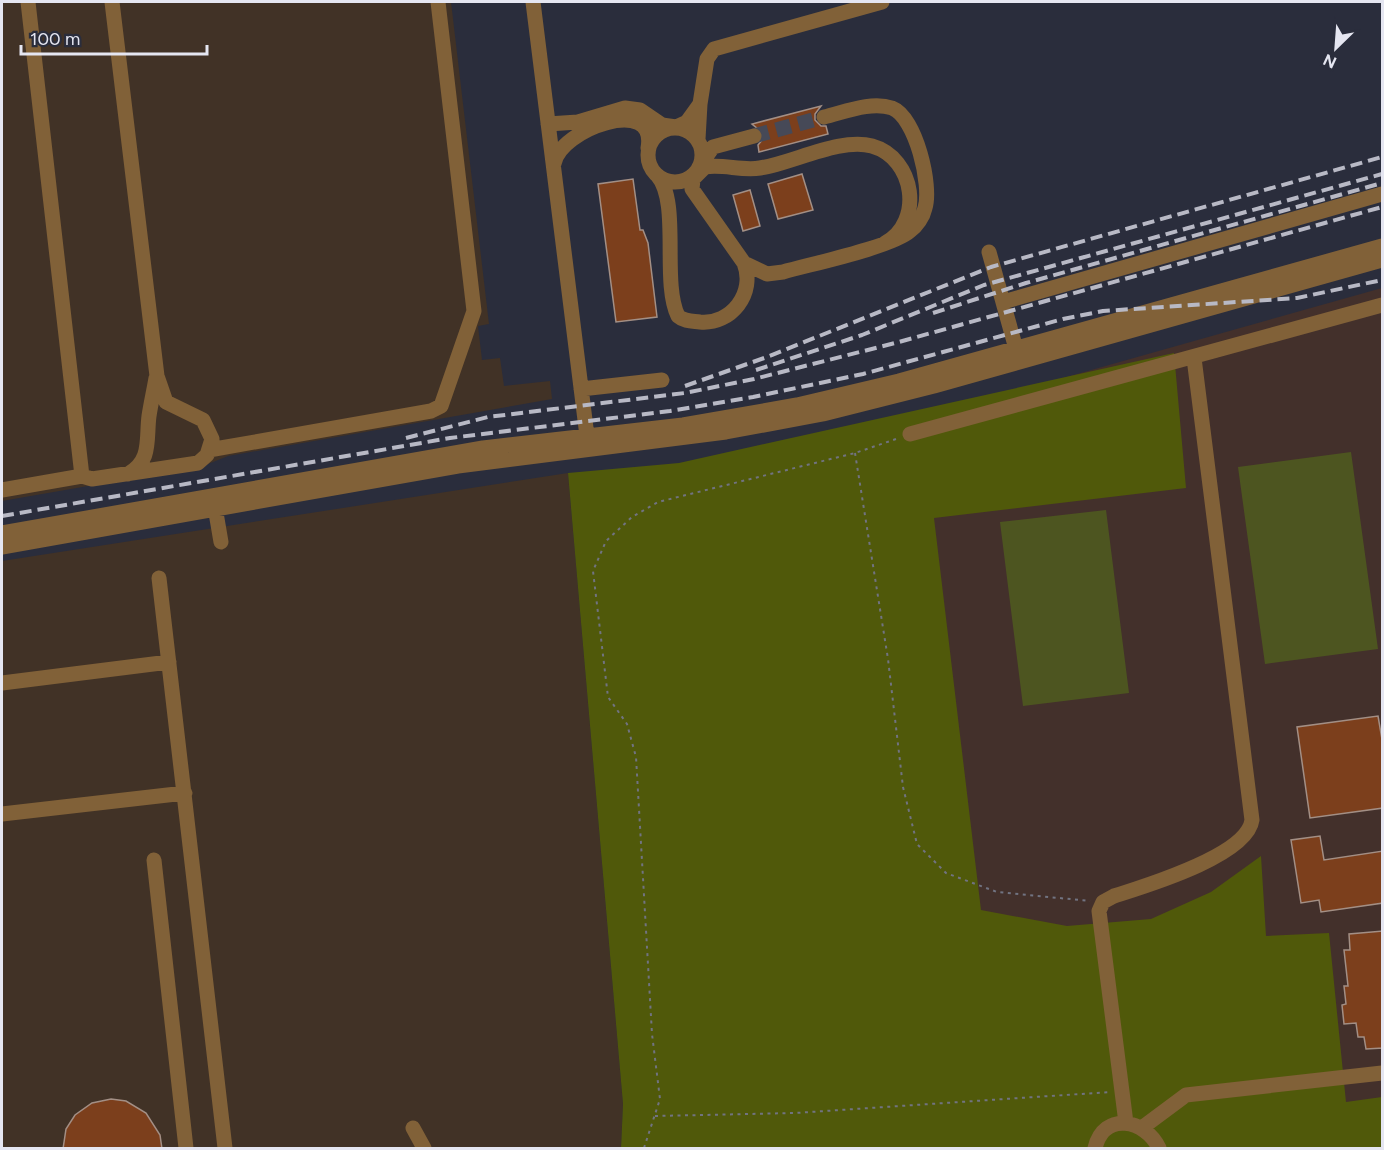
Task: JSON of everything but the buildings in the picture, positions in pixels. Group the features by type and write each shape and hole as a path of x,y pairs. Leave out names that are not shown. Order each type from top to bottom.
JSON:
{"lane":[{"path":"28,2 82,476"},
{"path":"2,490 82,476 92,479 198,464 209,450 212,439 208,426 197,416 166,402 157,376 112,2"},
{"path":"209,450 431,411 438,409 443,401 474,312 438,2"},
{"path":"533,2 587,443"},
{"path":"699,168 703,156 698,139 700,104 707,59 714,49 882,2"},
{"path":"648,149 658,133 687,122 700,104"},
{"path":"744,263 758,272 775,273 885,243 910,231 922,217 927,202 919,150 907,122 897,111 882,106 863,107 825,117"},
{"path":"548,124 578,122 625,108 640,110 662,125 684,129 698,139"},
{"path":"553,173 556,154 566,141 610,122 630,119 644,124 650,135 648,149 651,168 666,193 671,267 678,316 685,321 707,323 727,318 737,306 747,286 748,272 692,189 693,179 713,147 754,136"},
{"path":"657,175 674,182 683,182 699,168 709,166 738,170 761,168 855,145 879,149 894,158 904,172 909,208 903,229 885,243"},
{"path":"1003,302 1383,194"},
{"path":"1018,355 1383,246"},
{"path":"989,252 1018,355"},
{"path":"2,547 483,448 587,443 797,405 1018,355 1383,260"},
{"path":"910,434 1383,305"},
{"path":"1126,1123 1098,924 1099,911 1103,902 1189,870 1217,855 1251,828 1239,709 1194,358"},
{"path":"128,474 140,465 147,454 149,413 157,376"},
{"path":"581,389 662,380"},
{"path":"2,533 214,502"},
{"path":"214,502 221,542"},
{"path":"159,578 225,1149"},
{"path":"2,683 169,662"},
{"path":"2,814 185,793"},
{"path":"154,860 186,1149"},
{"path":"1143,1127 1186,1095 1383,1072"},
{"path":"1095,1149 1108,1129 1126,1123 1143,1127 1154,1137 1159,1148"},
{"path":"413,1128 424,1149"}],"path":[{"path":"644,1149 660,1100 652,1034 636,757 627,724 608,697 593,571 606,542 632,517 658,502 855,453 910,434"},
{"path":"855,453 888,659 903,787 917,844 946,873 997,892 1103,902"},
{"path":"654,1116 795,1113 925,1103 1070,1096 1122,1090"}],"shaded area":[{"path":"2,2 451,2 489,324 478,326 482,360 500,358 504,386 550,381 552,399 228,456 203,466 2,501"},
{"path":"1382,288 1382,1148 634,1148 577,515"},
{"path":"568,473 623,1104 621,1148 2,1148 2,561"}],"green space":[{"path":"1174,353 1186,488 934,518 981,910 1067,926 1151,919 1211,892 1261,856 1266,936 1329,933 1346,1102 1382,1097 1382,1148 621,1148 623,1104 568,473 679,463"},
{"path":"1351,452 1378,649 1265,664 1238,467"},
{"path":"1106,510 1129,693 1023,706 1000,522"}],"tunnel":[{"path":"754,136 824,117"}],"railway":[{"path":"685,386 767,357 991,267 1382,157"},
{"path":"756,370 862,335 984,285 1382,174"},
{"path":"933,313 1026,283 1382,183"},
{"path":"406,438 488,417 685,393 754,379 899,342 1382,207"},
{"path":"2,516 450,438 670,411 753,397 863,374 1063,319 1103,311 1297,298 1382,280"}]}
